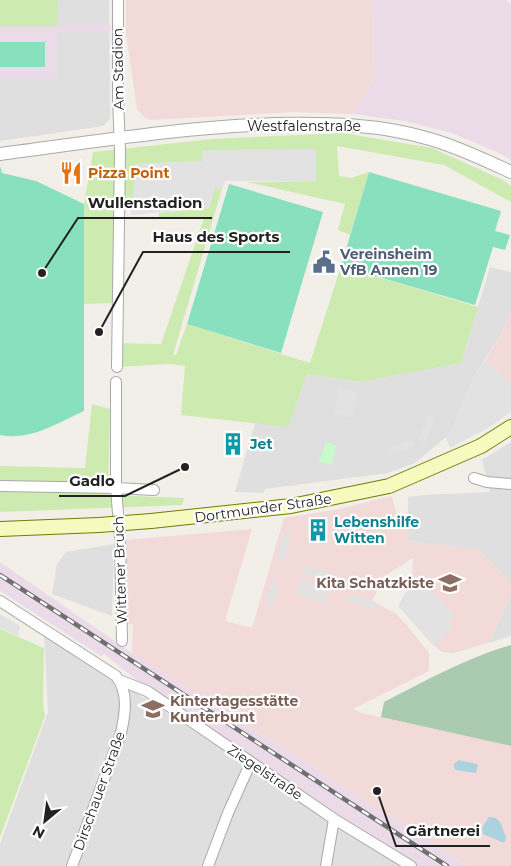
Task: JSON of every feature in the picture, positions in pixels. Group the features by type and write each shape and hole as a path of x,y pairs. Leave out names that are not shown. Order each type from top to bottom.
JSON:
{"main road":[{"name":"Dortmunder Straße","path":"0,529 152,521 291,506 344,496 390,486 481,446 511,427"}],"street":[{"name":"Am Stadion","path":"118,0 120,139"},
{"name":"Westfalenstraße","path":"0,154 230,126 310,123 378,128 430,139 511,172"},
{"path":"117,367 120,139"},
{"name":"Wittener Bruch","path":"116,382 116,493 120,538 122,641"},
{"path":"474,478 487,482 511,484"},
{"path":"0,486 116,493 154,490"},
{"path":"0,601 116,676 119,680"},
{"name":"Ziegelstraße","path":"119,680 147,691 334,819 411,866"},
{"name":"Dirschauer Straße","path":"72,866 121,734 125,704 119,680"},
{"path":"208,866 231,805 251,762"},
{"path":"326,866 334,819"}],"shaded area":[{"path":"0,0 57,0 57,26 110,25 110,33 57,33 57,79 0,79"},
{"path":"57,0 109,0 110,118 104,126 0,141 0,79 57,79"},
{"path":"126,0 373,0 374,78 353,114 294,112 151,120 145,118 137,109 126,34"},
{"path":"373,0 506,0 511,4 511,160 452,133 405,121 353,114 374,78"},
{"path":"316,149 316,181 225,181 222,189 215,188 209,208 131,215 136,164 202,161 202,150"},
{"path":"490,267 511,272 511,309 503,331 474,377 450,434 415,463 388,473 265,489 264,493 235,492 255,423 288,426 307,374 361,382 461,363"},
{"path":"511,309 511,384 485,361 503,331"},
{"path":"485,361 511,384 511,412 488,428 450,448 446,438 450,434 474,377"},
{"path":"339,388 357,392 352,418 334,414"},
{"path":"428,415 435,417 425,443 418,440"},
{"path":"413,439 415,446 389,456 387,448"},
{"path":"511,442 511,582 478,549 407,541 408,497 490,492 482,460"},
{"name":"Lebenshilfe Witten","path":"392,496 398,521 407,521 407,541 478,549 511,582 511,595 489,643 453,653 442,652 433,645 449,631 449,620 453,616 439,599 412,574 413,558 383,577 372,601 395,613 406,624 429,653 429,671 353,709 362,713 511,746 511,866 467,866 132,653 133,624 127,624 125,540 252,529 225,621 252,628 284,518 339,509"},
{"path":"291,534 284,560 277,559 276,554 279,554 278,549 280,548 281,541 283,541 282,537"},
{"path":"114,544 112,616 52,594 57,564 66,552"},
{"path":"0,562 132,653 467,866 416,866 324,807 138,681 104,654 101,656 0,591"},
{"path":"304,566 334,575 332,582 302,572"},
{"path":"412,574 439,599 453,616 449,620 451,626 449,631 433,645 398,606 407,590 405,588"},
{"path":"300,579 330,589 328,595 298,586"},
{"path":"272,581 279,583 273,605 266,603"},
{"path":"298,587 328,596 326,603 296,594"},
{"path":"349,595 376,602 374,609 347,601"},
{"path":"511,595 511,636 489,643"},
{"path":"0,614 20,626 18,636 0,628"},
{"path":"44,633 400,866 0,866 0,844 48,712"},
{"path":"101,751 108,754 97,786 90,783"}],"green space":[{"path":"0,0 58,0 57,26 0,26"},
{"path":"0,42 45,42 45,67 0,67"},
{"path":"343,133 432,148 503,180 511,186 511,202 444,165 337,146 339,176 351,178 369,172 350,235 338,230 345,204 247,182 316,181 202,150 202,161 136,164 133,202 115,201 113,303 83,304 84,204 93,152 212,139"},
{"path":"0,166 2,173 36,181 84,204 84,411 44,430 11,436 0,435"},
{"path":"369,172 501,211 495,231 510,235 505,250 493,247 475,305 341,266"},
{"path":"229,184 323,212 281,353 187,324"},
{"path":"215,188 222,189 173,355 176,355 187,324 310,363 341,266 478,307 461,363 361,382 307,374 288,427 181,415 185,366 170,364 117,367 117,343 161,344 204,218 159,219 159,213 208,208"},
{"path":"92,404 110,409 108,495 184,498 182,505 0,512 0,466 85,468"},
{"path":"326,442 336,446 331,465 319,461"},
{"path":"0,629 44,648 43,704 45,716 0,837"},
{"path":"511,645 511,746 381,717 384,702 462,663"}],"water":[{"path":"459,760 478,765 476,773 456,770 454,764"},
{"path":"489,817 496,818 501,823 506,837 505,842 483,834 482,828"}],"railway":[{"path":"0,575 447,866"}],"place":[{"name":"Pizza Point","path":"71,173"},
{"name":"Vereinsheim VfB Annen 19","path":"324,262"},
{"name":"Wullenstadion","path":"42,273"},
{"name":"Haus des Sports","path":"99,332"},
{"name":"Jet","path":"233,444"},
{"name":"Gadlo","path":"185,467"},
{"name":"Lebenshilfe Witten","path":"318,530"},
{"name":"Kita Schatzkiste","path":"450,583"},
{"name":"Kintertagesstätte Kunterbunt","path":"153,709"},
{"name":"Gärtnerei","path":"377,791"}]}
